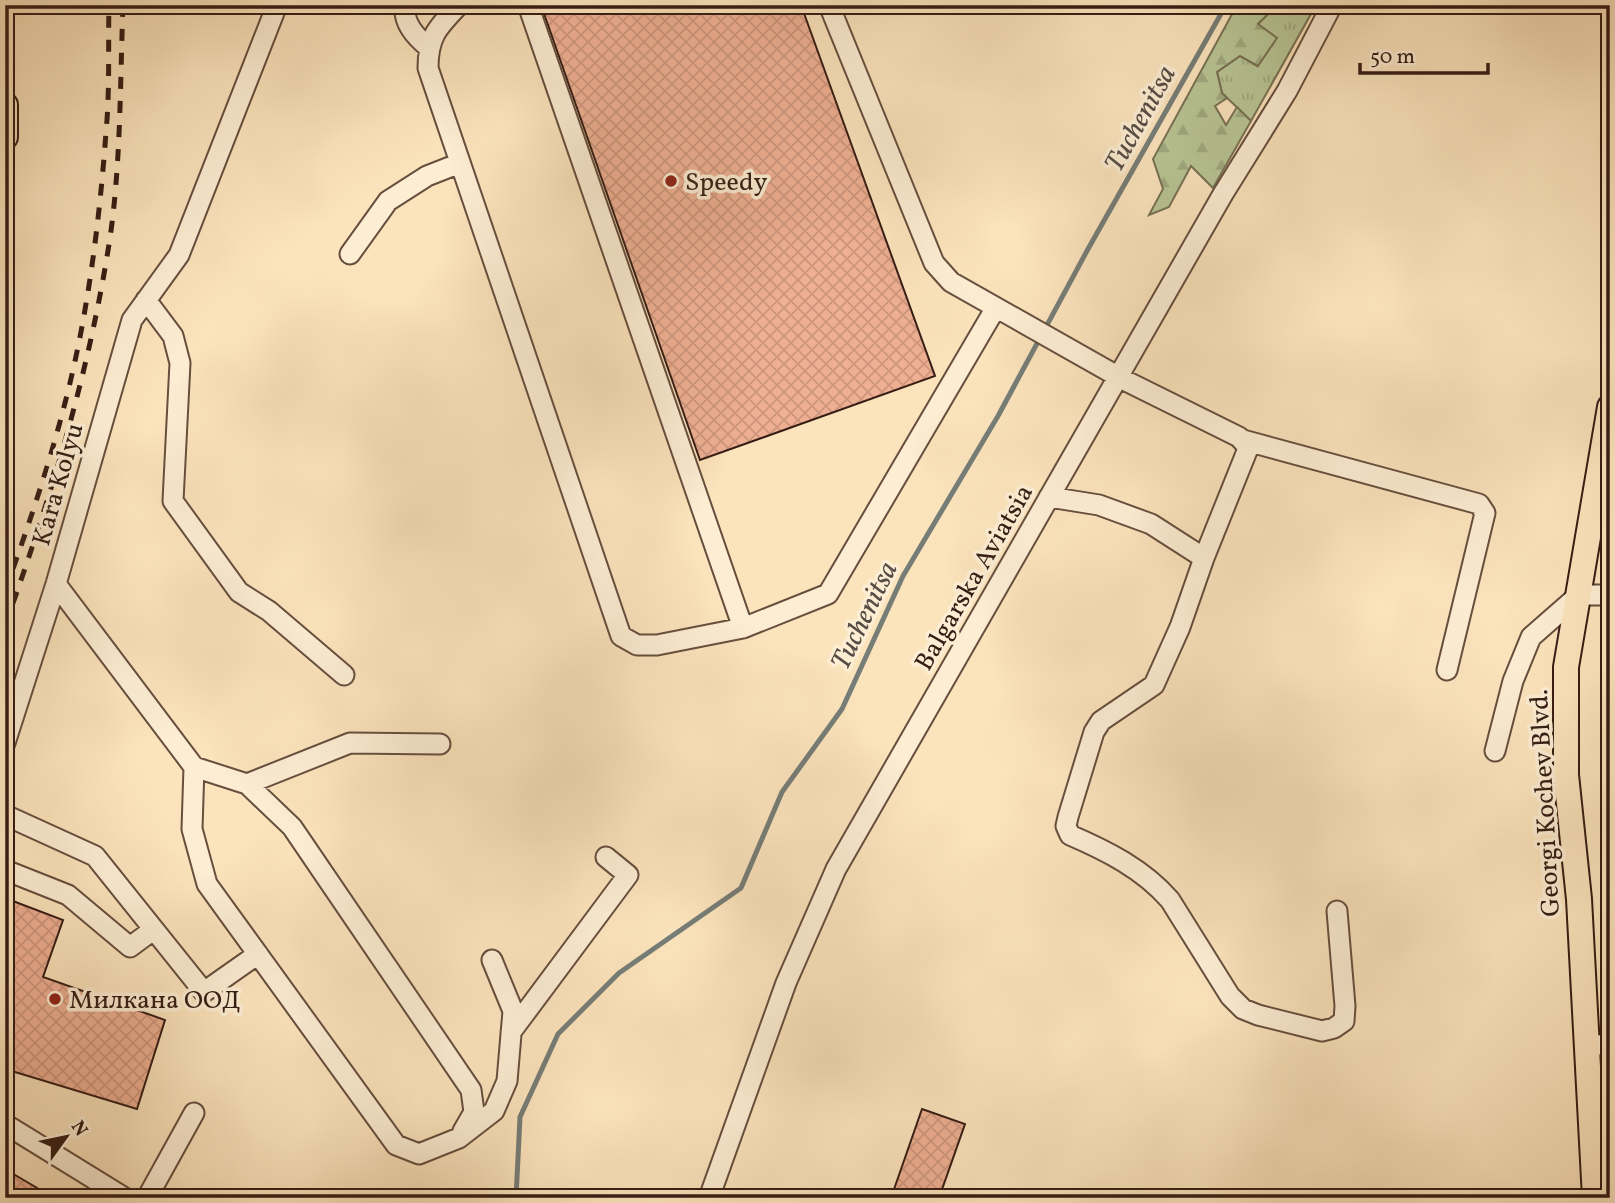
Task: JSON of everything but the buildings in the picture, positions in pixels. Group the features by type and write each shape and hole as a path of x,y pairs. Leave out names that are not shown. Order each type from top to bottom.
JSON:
{"main road":[{"path":"5,105 5,137"},
{"name":"Georgi Kochev Blvd.","path":"1595,1198 1599,1045 1579,899 1566,775 1566,667 1610,407"}],"street":[{"name":"Kara Kolyu","path":"5,743 56,584 132,320 179,255 277,5"},
{"path":"405,5 404,16 416,37 428,47"},
{"path":"459,5 440,25 428,47 428,68 621,636 637,645 657,645 743,628 828,594 995,309"},
{"path":"528,5 743,628"},
{"path":"829,5 934,263 951,282 1118,376 1243,440 1483,508 1485,513 1447,670"},
{"name":"Balgarska Aviatsia","path":"709,1198 786,983 836,869 1223,194 1287,91 1332,5"},
{"path":"350,254 388,201 427,176 460,163"},
{"path":"146,300 173,336 180,363 173,501 239,592 269,611 344,675"},
{"path":"1243,440 1247,451 1180,626 1154,685 1101,721 1094,732 1066,826 1069,835 1112,854 1158,887 1170,900 1230,996 1243,1009 1258,1015 1322,1031 1334,1028 1344,1021 1337,911"},
{"path":"1049,497 1099,505 1151,524 1204,558"},
{"path":"56,584 194,767 247,784 292,827 471,1090 474,1112 458,1138"},
{"path":"1494,751 1513,681 1531,637 1579,595 1610,595"},
{"path":"247,784 350,743 440,744"},
{"path":"194,767 192,829 207,884 396,1145 419,1154 458,1138 494,1111 507,1081 513,1011 492,960"},
{"path":"5,816 95,856 204,992 258,954"},
{"path":"511,1033 628,875 606,856"},
{"path":"5,870 68,895 130,947 153,930"},
{"path":"147,1198 194,1113"},
{"path":"5,1124 125,1198"}],"green space":[{"path":"1237,5 1277,5 1258,24 1277,38 1258,66 1240,56 1217,72 1222,93 1227,98 1215,106 1226,125 1237,107 1251,121 1213,188 1191,166 1169,207 1149,215 1163,189 1153,159"},
{"path":"1277,5 1316,5 1251,121 1222,93 1217,72 1240,56 1257,66 1258,24"}],"waterway":[{"name":"Tuchenitsa","path":"516,1198 520,1117 558,1034 619,973 741,888 782,792 842,709 903,576 998,416 1088,249 1226,5"}],"railway":[{"path":"5,591 57,434 85,312 104,158 108,100 109,5"},
{"path":"5,626 67,434 101,288 116,180 123,5"}],"place":[{"name":"Speedy","path":"671,181"},
{"name":"Милкана OOД","path":"55,999"}]}
